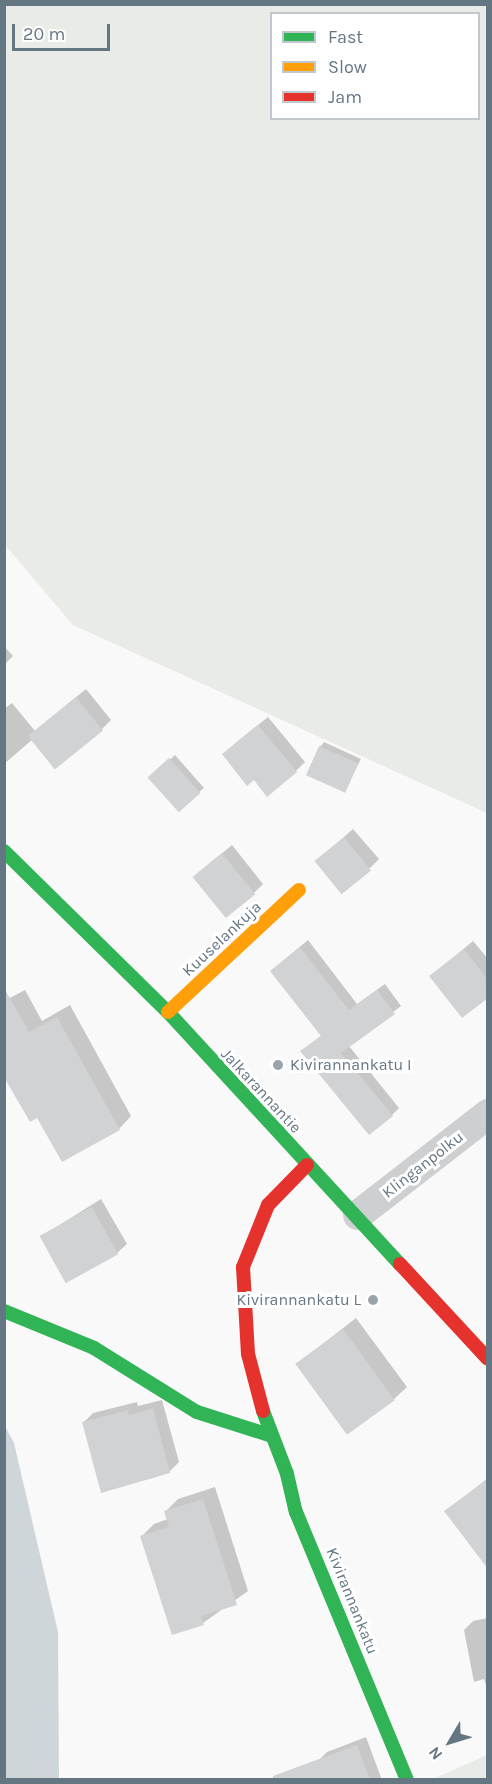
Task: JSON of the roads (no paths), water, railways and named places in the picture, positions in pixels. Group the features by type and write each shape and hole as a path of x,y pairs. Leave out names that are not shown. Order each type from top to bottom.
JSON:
{"street":[{"name":"Jalkarannantie","path":"4,851 168,1012 307,1165 483,1344"},
{"name":"Kuuselankuja","path":"168,1012 299,890"},
{"name":"Klinganpolku","path":"357,1215 488,1114"},
{"name":"Kivirannankatu","path":"307,1165 268,1205 243,1267 248,1354 268,1436 407,1779"},
{"path":"4,1311 94,1348 197,1412 268,1436"}],"place":[{"name":"Kivirannankatu I","path":"278,1065"},
{"name":"Kivirannankatu L","path":"373,1300"}]}
